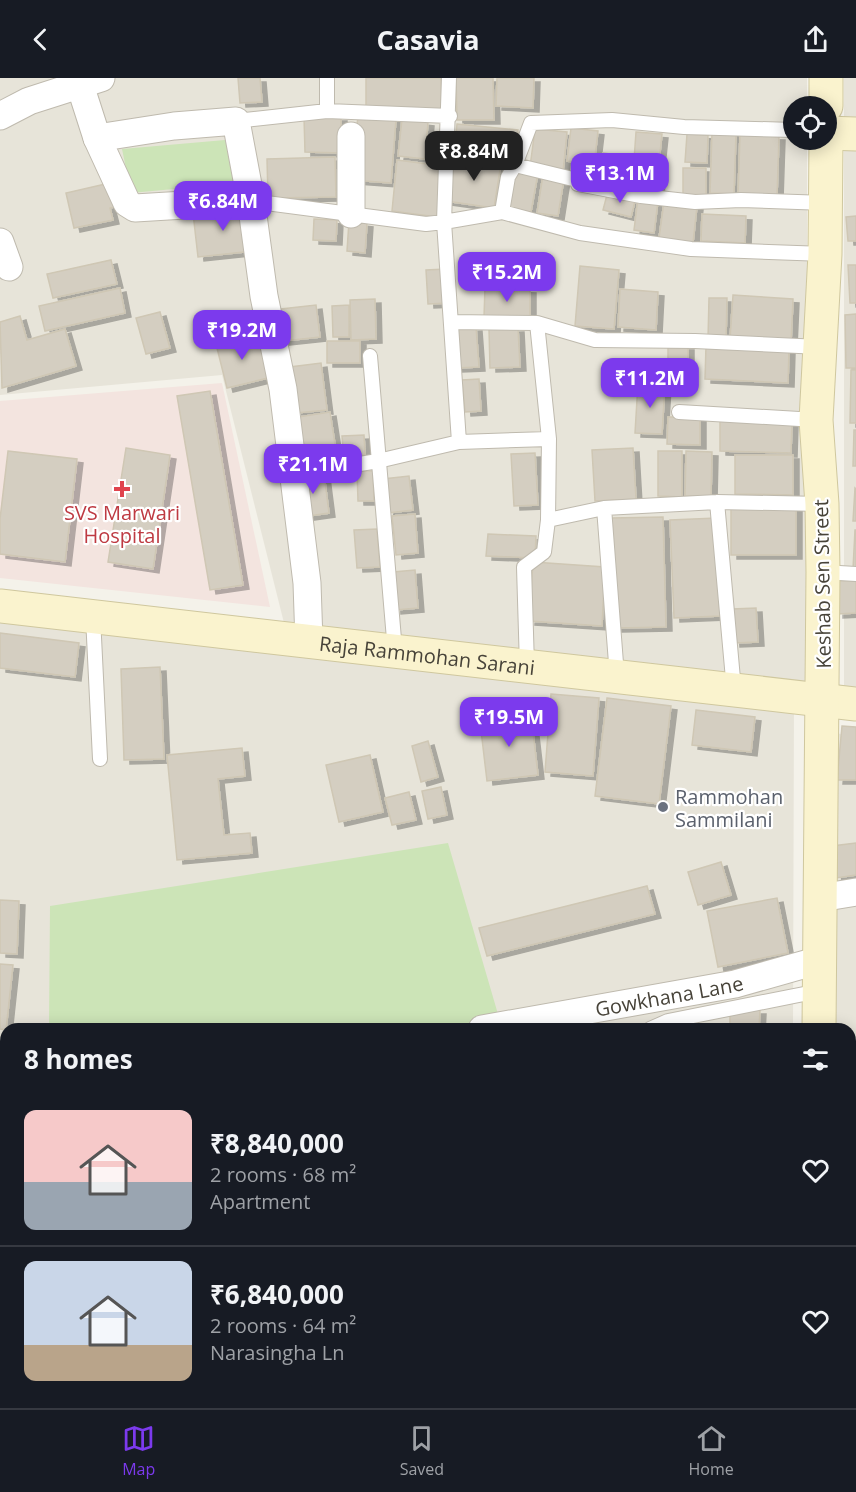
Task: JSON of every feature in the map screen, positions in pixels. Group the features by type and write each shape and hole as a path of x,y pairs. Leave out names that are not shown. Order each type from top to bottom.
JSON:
{"main road":[{"path":"826,78 826,96"},
{"path":"837,133 856,134"},
{"name":"Keshab Sen Street","path":"819,1023 823,572 822,504 816,420 825,254 826,150"},
{"name":"Raja Rammohan Sarani","path":"0,606 856,704"}],"street":[{"path":"0,116 29,100 90,82 97,138 124,198 135,208 251,201"},
{"path":"97,138 174,126 236,121 251,201 264,296 283,389 307,583 309,642"},
{"path":"351,136 351,214"},
{"path":"0,242 9,267"},
{"path":"820,898 856,892"},
{"name":"Gowkhana Lane","path":"516,1023 735,984 819,976"}],"lane":[{"path":"327,78 327,111"},
{"path":"449,78 450,116 444,222 459,442"},
{"path":"236,121 327,111 450,116"},
{"path":"502,212 508,177 531,123 612,120 684,127 783,130"},
{"path":"515,165 577,180 578,184 641,196 694,202 741,200 826,203"},
{"path":"251,201 426,224 502,212 580,233 691,249 825,254"},
{"path":"451,322 537,323 595,339 820,347"},
{"path":"527,666 524,567 544,552 548,520 549,439 537,323"},
{"path":"370,356 395,651"},
{"path":"679,412 816,420"},
{"path":"293,475 378,461 459,442 549,439"},
{"path":"548,520 604,508 717,502 822,504"},
{"path":"717,502 734,690"},
{"path":"604,508 617,676"},
{"path":"823,572 856,574"},
{"path":"93,617 100,759"},
{"path":"664,1023 819,976"}],"shaded area":[{"path":"0,78 807,78 807,96 783,96 783,150 807,150 807,687 284,623 222,375 0,395"},
{"path":"844,78 856,78 856,694 844,693"},
{"name":"SVS Marwari Hospital","path":"222,383 270,607 0,578 0,401"},
{"path":"0,617 794,700 793,1023 0,1023"},
{"path":"834,733 856,736 856,1023 836,1023"}],"green space":[{"path":"225,140 238,183 131,193 122,149"},
{"path":"448,843 500,1021 477,1023 49,1023 50,906"}],"building":[{"path":"238,78 260,78 262,102 240,103"},
{"path":"366,78 441,78 442,110 366,110"},
{"path":"456,78 493,78 494,120 457,120"},
{"path":"497,78 534,78 533,108 496,106"},
{"path":"358,115 396,119 391,183 352,180"},
{"path":"304,117 341,117 341,153 305,152"},
{"path":"402,119 428,122 425,159 398,156"},
{"path":"457,124 518,130 515,161 454,154"},
{"path":"571,128 598,131 594,165 567,161"},
{"path":"535,129 567,132 563,172 530,167"},
{"path":"636,132 662,134 659,162 634,160"},
{"path":"712,132 736,133 734,194 710,193"},
{"path":"687,134 708,135 707,163 685,162"},
{"path":"740,135 779,136 777,196 738,195"},
{"path":"603,153 634,157 630,189 581,184 583,167 601,169"},
{"path":"335,157 336,197 268,198 267,159"},
{"path":"453,157 501,163 494,208 446,201"},
{"path":"397,160 443,166 437,217 392,211"},
{"path":"637,162 660,164 658,193 635,192"},
{"path":"683,168 706,168 706,195 683,195"},
{"path":"514,169 538,173 531,212 508,208"},
{"path":"543,175 564,178 558,216 537,213"},
{"path":"110,183 115,207 110,208 113,220 74,228 66,193"},
{"path":"608,191 636,197 631,217 603,210"},
{"path":"638,198 658,201 654,233 634,230"},
{"path":"664,202 697,206 693,243 659,238"},
{"path":"248,207 253,251 198,257 193,213"},
{"path":"702,214 746,216 745,243 701,241"},
{"path":"856,216 856,241 848,241 846,217"},
{"path":"314,219 337,220 336,241 313,240"},
{"path":"349,221 367,223 365,253 347,251"},
{"path":"111,260 117,284 53,298 47,274"},
{"path":"848,265 856,265 856,303 850,303"},
{"path":"580,266 619,270 614,329 575,326"},
{"path":"446,269 448,303 428,304 426,270"},
{"path":"485,287 530,289 530,318 484,317"},
{"path":"120,288 125,313 45,331 39,306"},
{"path":"620,289 658,292 656,330 618,327"},
{"path":"733,295 793,299 791,343 730,339"},
{"path":"709,298 727,298 726,339 708,339"},
{"path":"375,299 376,339 351,340 350,300"},
{"path":"316,305 320,337 275,342 272,310"},
{"path":"349,305 349,337 333,337 332,306"},
{"path":"160,312 170,348 146,354 136,318"},
{"path":"856,314 856,368 846,368 845,315"},
{"path":"20,316 27,340 65,329 76,366 2,388 0,322"},
{"path":"476,327 479,367 456,368 454,328"},
{"path":"518,328 520,367 490,368 489,329"},
{"path":"258,334 268,378 227,388 216,344"},
{"path":"327,341 360,341 360,363 327,363"},
{"path":"668,346 688,346 688,377 668,377"},
{"path":"706,346 789,349 788,383 705,379"},
{"path":"321,363 327,410 296,413 290,367"},
{"path":"851,370 856,370 856,423 850,423"},
{"path":"479,379 481,411 465,412 462,380"},
{"path":"638,383 665,384 662,434 635,433"},
{"path":"210,391 243,585 210,590 177,396"},
{"path":"330,412 338,464 300,470 292,418"},
{"path":"668,417 700,417 700,445 667,444"},
{"path":"720,419 792,422 791,453 720,451"},
{"path":"854,430 856,430 856,466 853,466"},
{"path":"364,435 365,455 344,457 342,436"},
{"path":"126,448 170,455 153,569 108,562"},
{"path":"633,448 636,499 595,501 592,450"},
{"path":"8,451 77,459 65,562 0,554 0,519"},
{"path":"658,451 682,451 682,497 658,496"},
{"path":"686,451 712,452 711,497 685,496"},
{"path":"535,453 538,505 514,506 511,454"},
{"path":"735,455 793,455 793,495 735,494"},
{"path":"357,471 373,471 374,501 358,501"},
{"path":"324,474 329,513 302,517 296,477"},
{"path":"409,476 413,510 388,513 383,479"},
{"path":"855,488 856,521 853,521"},
{"path":"731,506 796,506 796,555 731,555"},
{"path":"415,514 418,553 396,555 392,516"},
{"path":"663,517 666,627 616,628 612,518"},
{"path":"716,518 720,616 674,618 670,520"},
{"path":"377,529 380,567 357,568 354,530"},
{"path":"855,530 856,569 853,569"},
{"path":"488,534 536,536 535,558 486,556"},
{"path":"533,562 605,567 602,626 529,621"},
{"path":"415,570 418,608 395,610 393,572"},
{"path":"856,580 856,613 837,614 837,581"},
{"path":"756,608 758,642 734,643 732,609"},
{"path":"0,633 79,643 75,677 0,668"},
{"path":"160,667 164,759 124,760 121,669"},
{"path":"551,694 599,698 593,776 545,772"},
{"path":"607,698 671,706 659,804 595,796"},
{"path":"696,710 755,717 751,752 692,745"},
{"path":"531,715 538,775 487,781 480,722"},
{"path":"842,726 856,727 856,780 837,780"},
{"path":"428,741 438,777 421,782 412,746"},
{"path":"242,748 245,776 218,779 224,835 250,833 252,853 177,860 167,755"},
{"path":"370,755 383,812 339,822 326,765"},
{"path":"441,787 447,815 428,819 422,791"},
{"path":"409,792 416,820 392,825 385,798"},
{"path":"856,843 856,875 836,878 832,846"},
{"path":"721,862 731,895 698,905 688,872"},
{"path":"647,886 655,914 487,956 479,928"},
{"path":"777,898 788,953 718,967 707,911"},
{"path":"0,900 19,901 17,954 0,953"},
{"path":"0,964 13,965 7,1023 0,1023"},
{"path":"730,1010 760,1010 759,1023 730,1023"}],"place":[{"name":"SVS Marwari Hospital","path":"122,489"},
{"name":"Rammohan Sammilani","path":"663,807"}]}
